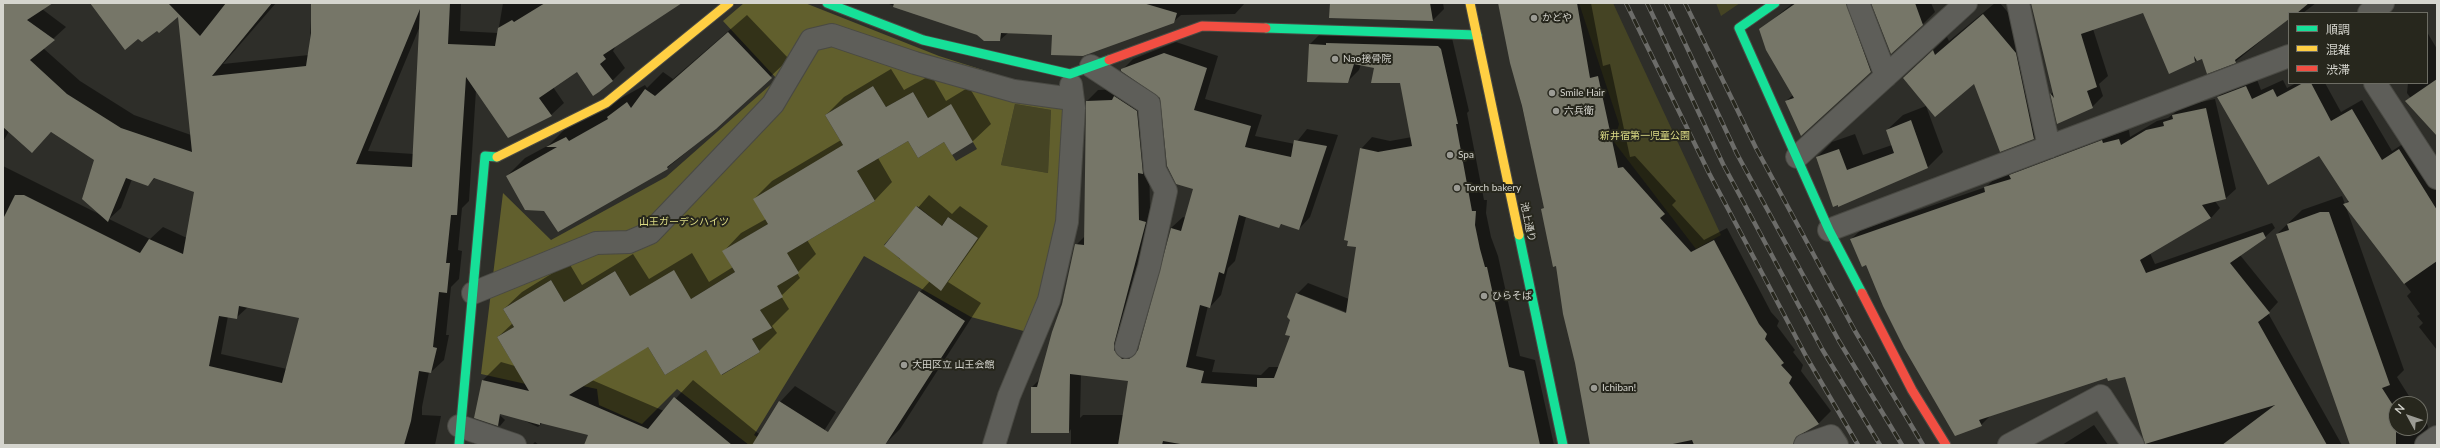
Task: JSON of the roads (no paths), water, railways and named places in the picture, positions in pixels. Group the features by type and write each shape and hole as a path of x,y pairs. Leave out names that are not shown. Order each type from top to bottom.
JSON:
{"street":[{"path":"515,445 459,436 473,293 484,156 497,157 606,103 729,3"},
{"path":"827,3 923,40 1070,74 1202,26 1477,35"},
{"name":"池上通り","path":"1470,3 1563,445"},
{"path":"1775,3 1739,28 1829,230 1912,390 1946,445"},
{"path":"1858,3 1886,76"},
{"path":"1797,157 1966,3"},
{"path":"2018,3 2049,147"},
{"path":"2370,12 2383,3"},
{"path":"473,293 596,243 629,242 650,233 773,104 811,40 832,35 915,63 1014,91 1072,99"},
{"path":"1829,230 2288,56"},
{"path":"1091,66 1149,104 1155,170 1166,191 1149,267 1126,348"},
{"path":"994,445 1009,396 1040,326 1053,285 1067,222 1074,108 1070,74"},
{"path":"2376,84 2437,178"},
{"path":"2008,445 2101,396 2133,445"},
{"path":"1805,445 1831,436 1837,445"},
{"path":"2426,445 2437,437"}],"railway":[{"path":"1626,3 1709,173 1807,358 1858,445"},
{"path":"1647,3 1723,164 1822,349 1880,445"},
{"path":"1666,3 1737,154 1839,341 1902,445"},
{"path":"1685,3 1756,148 1855,331 1923,445"}],"place":[{"name":"かどや","path":"1534,18"},
{"name":"Nao接骨院","path":"1335,59"},
{"name":"Smile Hair","path":"1552,93"},
{"name":"六兵衛","path":"1556,111"},
{"name":"Spa","path":"1450,155"},
{"name":"Torch bakery","path":"1457,188"},
{"name":"ひらそば","path":"1484,296"},
{"name":"大田区立 山王会館","path":"904,365"},
{"name":"Ichiban!","path":"1594,388"}],"park label":[{"name":"新井宿第一児童公園","path":"1645,136"},
{"name":"山王ガーデンハイツ","path":"684,222"}]}
